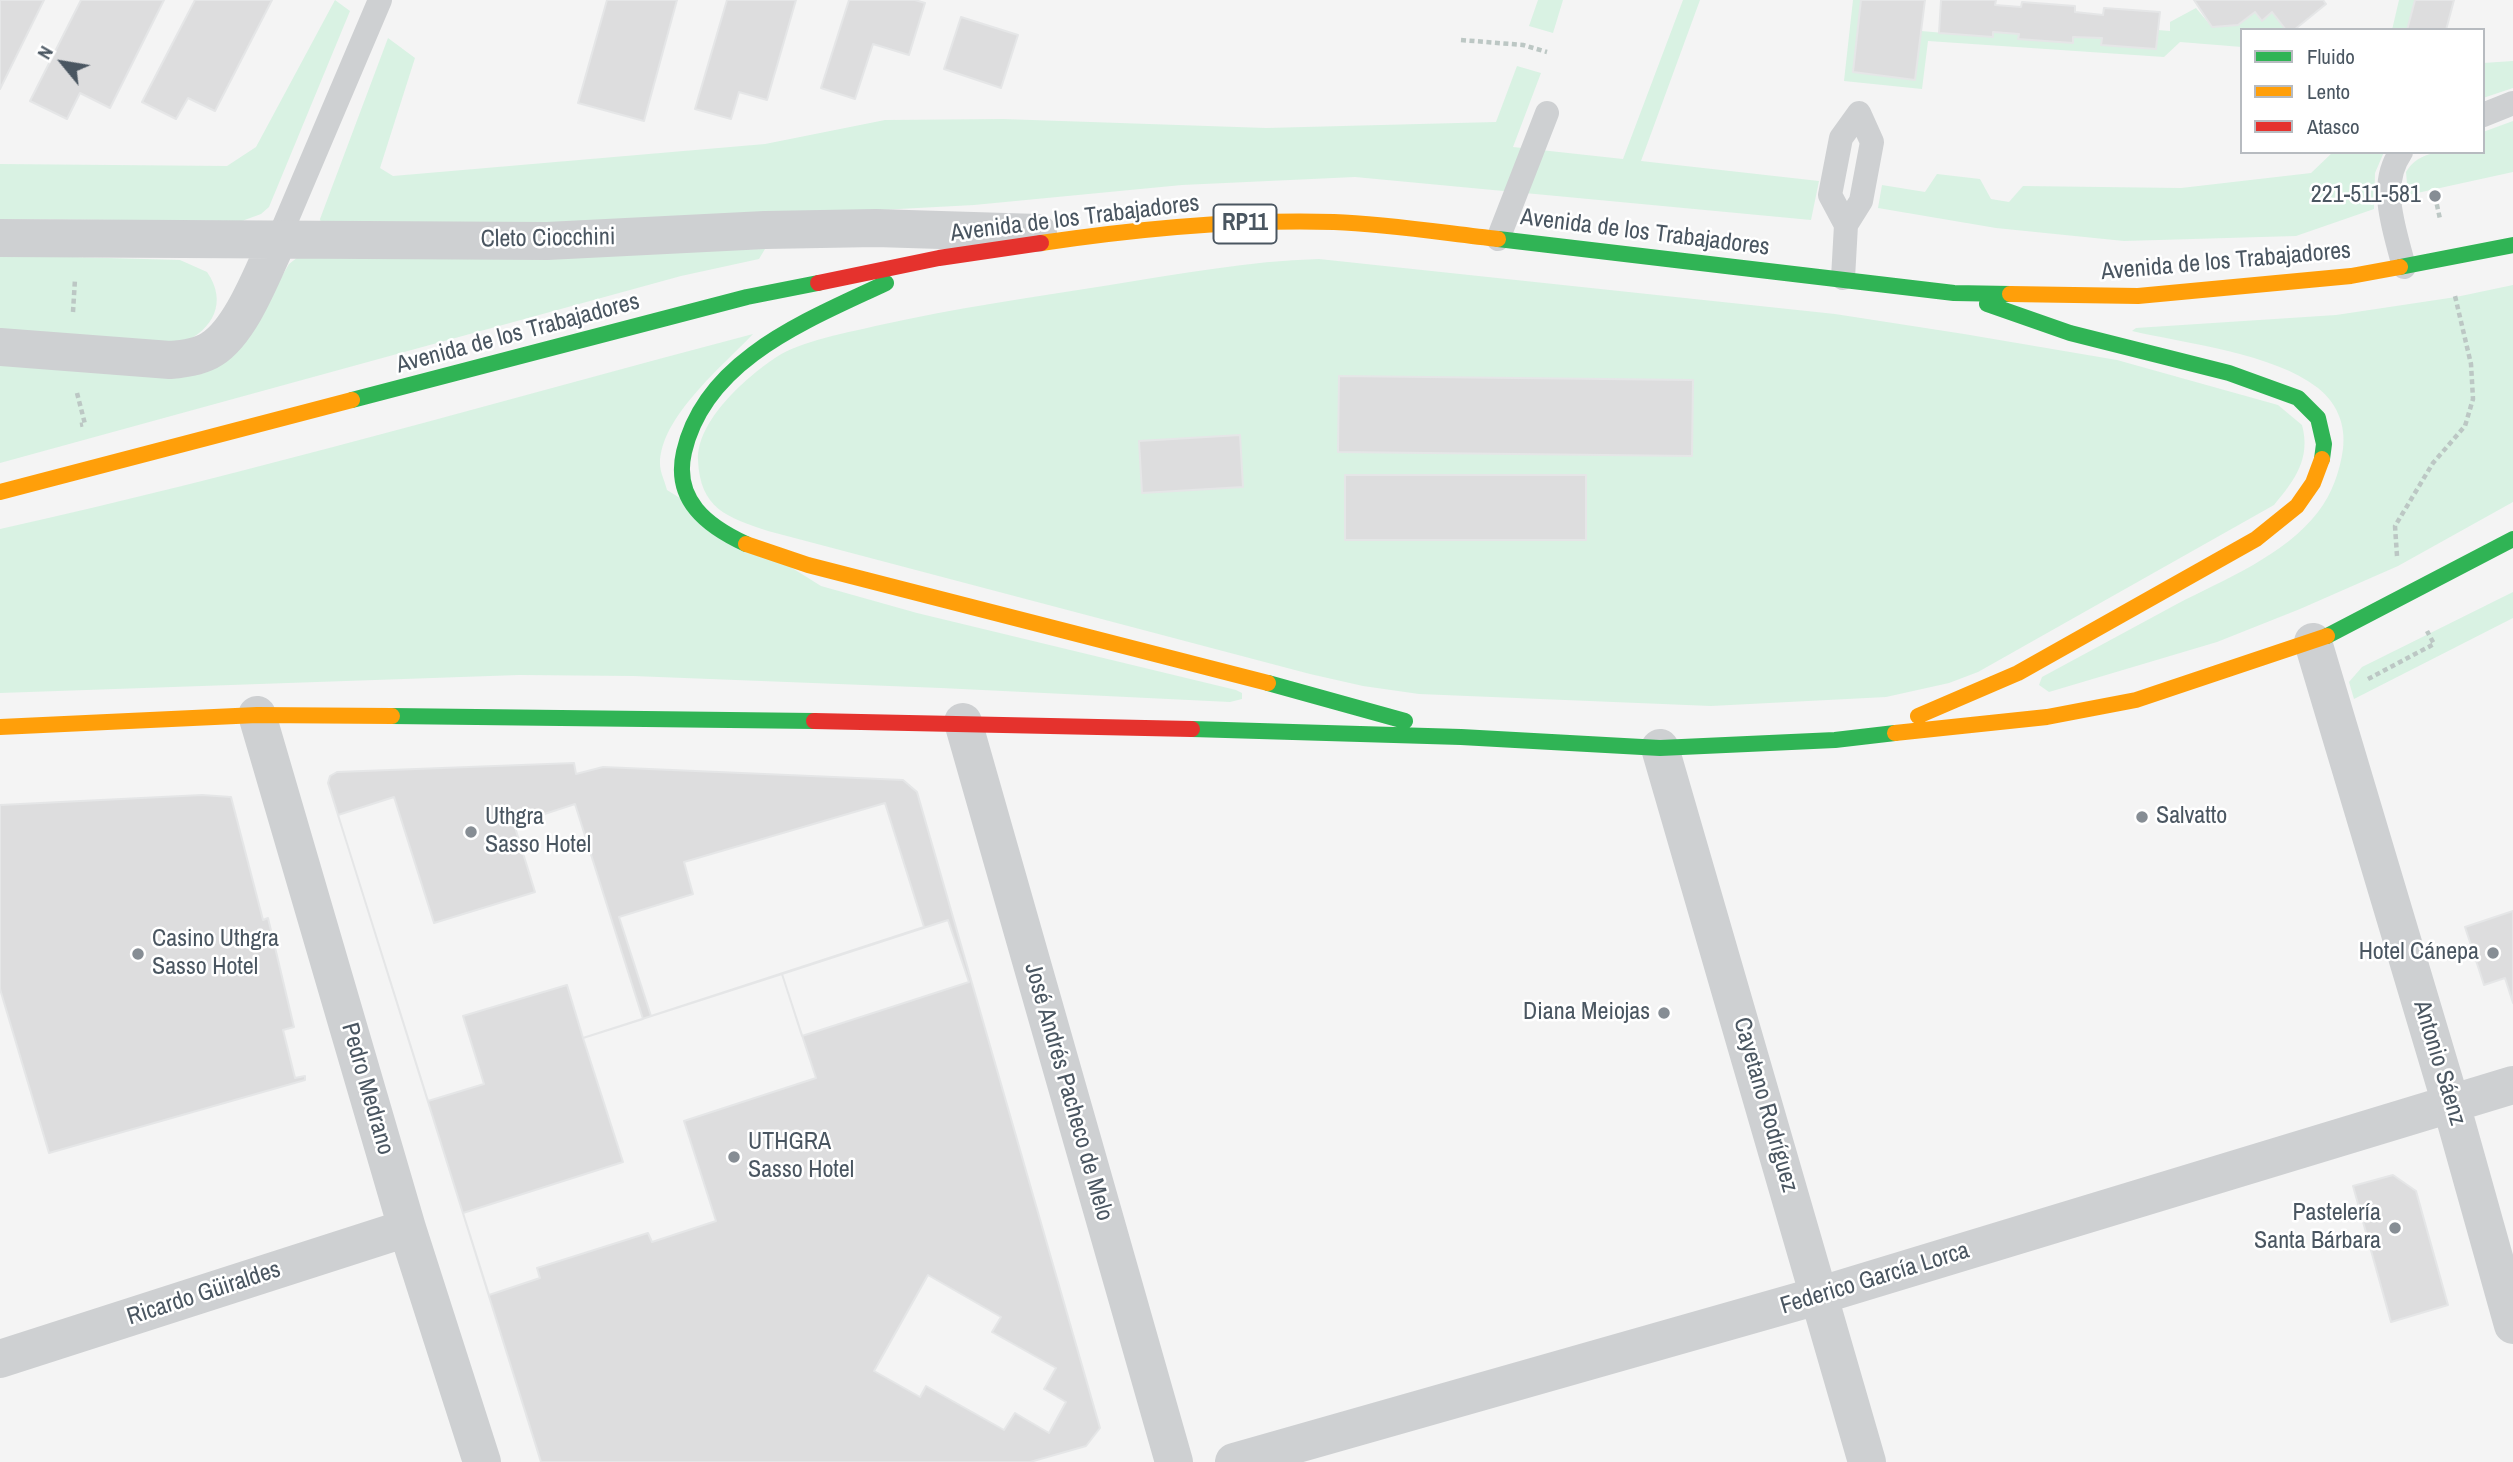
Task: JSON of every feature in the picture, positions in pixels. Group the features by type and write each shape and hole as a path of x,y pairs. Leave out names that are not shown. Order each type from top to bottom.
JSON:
{"main road":[{"name":"Avenida de los Trabajadores","path":"0,492 747,297 939,258 1096,235 1247,224 1334,222 1843,278 1954,293 2138,296 2270,285 2404,267 2513,245"},
{"path":"939,258 766,344 721,380 689,430 682,454 681,476 687,498 701,519 747,545 825,569 1279,685 1461,737"},
{"path":"1835,740 1951,705 2036,662 2277,524 2296,507 2320,469 2324,432 2308,404 2235,374 2079,336 1954,293"},
{"path":"0,727 257,715 963,722 1461,737 1660,748 1835,740 2048,717 2123,702 2314,642 2408,596 2513,539"}],"street":[{"name":"Cleto Ciocchini","path":"0,238 547,241 765,230 876,228 1096,235"},
{"path":"0,347 170,360 192,358 213,349 229,334 278,240"},
{"name":"Antonio Sáenz","path":"2314,642 2451,1104 2513,1325"},
{"name":"Pedro Medrano","path":"257,715 407,1228 482,1462"},
{"name":"José Andrés Pacheco de Melo","path":"963,722 1174,1462"},
{"name":"Cayetano Rodríguez","path":"1660,748 1867,1462"},
{"name":"Federico García Lorca","path":"1234,1462 1821,1296 2513,1085"},
{"name":"Ricardo Güiraldes","path":"0,1359 407,1228"}],"lane":[{"path":"278,240 380,0"},
{"path":"2485,114 2513,103"},
{"path":"1498,239 1547,113"},
{"path":"2400,154 2389,179 2389,207 2404,267"},
{"path":"1843,278 1846,225"}],"path":[{"path":"1461,40 1523,45 1547,52"},
{"path":"2334,713 2371,701 2365,680 2434,644 2408,596 2398,566 2395,526 2433,463 2465,426 2473,399 2471,364 2448,258"}],"green space":[{"path":"335,0 350,11 269,207 261,214 242,221 0,219 0,164 227,166 256,147"},
{"path":"1538,0 1563,0 1553,33 1529,26"},
{"path":"1683,0 1700,0 1641,161 1819,181 1811,220 1355,177 1182,185 974,205 542,228 321,223 320,219 388,38 415,58 380,168 393,176 765,144 885,120 1003,119 1266,128 1496,122 1517,66 1541,73 1513,147 1623,159"},
{"path":"1853,0 1861,0 1853,72 1915,80 1921,31 1992,37 1993,32 2019,34 2018,38 2073,42 2073,37 2102,38 2101,45 2158,30 2170,31 2170,22 2196,8 2212,27 2238,25 2255,12 2262,21 2272,12 2284,28 2240,28 2240,47 2180,42 2164,57 1928,41 1922,89 1844,81"},
{"path":"2399,0 2415,0 2408,28 2392,28"},
{"path":"2513,61 2513,88 2485,97 2485,63"},
{"path":"2513,121 2513,172 2408,195 2406,172 2413,163 2431,154 2485,154 2485,131"},
{"path":"2331,154 2383,154 2375,173 2374,209 2296,236 2124,241 1996,228 1878,208 1882,185 1925,192 1937,174 1980,179 1991,199 2009,202 2023,186 2181,188 2311,173"},
{"path":"765,249 759,259 681,276 0,463 0,364 147,375 275,288 289,264 298,257"},
{"path":"0,255 180,260 207,272 216,294 214,314 202,331 182,343 0,334"},
{"path":"1319,259 1835,314 2117,360 2278,405 2302,425 2303,458 2288,487 2274,505 1978,672 1949,683 1886,697 1711,706 1419,694 1363,686 768,531 740,521 718,509 704,490 698,460 700,445 714,416 750,377 775,358 797,347 880,325 995,303 1214,269"},
{"path":"2513,285 2513,502 2398,566 2217,642 2049,692 2039,685 2042,677 2271,554 2304,528 2318,512 2335,482 2340,466 2344,440 2339,415 2330,400 2318,388 2278,366 2254,358 2132,331 2136,328 2336,315 2456,297"},
{"path":"753,334 695,393 670,428 660,464 667,490 821,586 917,613 1236,690 1242,693 1242,699 1230,702 633,676 519,675 0,693 0,529 283,460"},
{"path":"2513,592 2513,618 2354,699 2349,682 2362,667"}],"building":[{"path":"0,0 44,0 0,89"},
{"path":"81,0 164,0 110,108 80,93 67,119 30,101"},
{"path":"195,0 272,0 215,111 188,98 176,119 142,102"},
{"path":"607,0 677,0 644,121 578,103"},
{"path":"727,0 796,0 767,100 739,92 731,119 695,109"},
{"path":"849,0 915,0 925,3 909,55 873,44 855,99 821,88"},
{"path":"1861,0 1925,0 1915,80 1853,72"},
{"path":"1941,0 1996,0 1995,5 2021,7 2022,2 2075,6 2075,12 2103,15 2104,8 2160,12 2156,49 2101,45 2102,38 2073,37 2073,43 2018,39 2019,34 1993,32 1993,37 1939,33"},
{"path":"2194,0 2323,0 2326,4 2296,28 2284,28 2272,12 2262,21 2255,12 2238,25 2212,27"},
{"path":"2415,0 2454,0 2447,28 2408,28"},
{"path":"961,17 1018,35 1001,88 944,69"},
{"path":"1339,376 1693,380 1692,456 1338,452"},
{"path":"1240,435 1243,487 1142,493 1139,441"},
{"path":"1345,475 1586,475 1586,540 1345,540"},
{"name":"UTHGRA Sasso Hotel","path":"574,763 576,774 603,767 903,780 917,792 1100,1428 1086,1446 1030,1462 541,1462 328,783 330,776 337,772"},
{"name":"Casino Uthgra Sasso Hotel","path":"202,795 231,797 263,920 268,918 294,1027 283,1030 295,1078 305,1076 305,1080 49,1153 0,989 0,805"},
{"path":"394,797 434,923 535,892 514,824 575,804 643,1019 583,1038 567,985 463,1016 484,1084 428,1101 338,815"},
{"path":"885,803 924,927 651,1016 619,917 693,894 684,862"},
{"name":"Hotel Cánepa","path":"2513,911 2513,1003 2505,978 2484,985 2465,927"},
{"path":"948,920 969,982 802,1036 782,974"},
{"path":"782,974 816,1078 684,1121 716,1221 652,1242 648,1233 537,1268 540,1278 489,1295 463,1213 623,1162 583,1038"},
{"path":"2393,1175 2416,1191 2448,1305 2391,1322 2353,1186"},
{"path":"928,1275 1001,1317 992,1332 1056,1368 1044,1389 1066,1402 1049,1433 1015,1413 1004,1430 926,1386 920,1397 874,1371"}],"traffic: fast":[{"path":"1498,239 1954,293 2010,294"},
{"path":"2400,267 2513,245"},
{"path":"352,400 747,297 818,283"},
{"path":"746,544 706,520 688,497 682,469 684,452 696,420 713,392 737,367 764,346 793,328 886,283"},
{"path":"1987,304 2070,333 2229,373 2298,398 2318,418 2324,444 2322,459"},
{"path":"2327,636 2513,539"},
{"path":"1268,683 1405,721"},
{"path":"392,716 814,721"},
{"path":"1192,729 1461,737 1660,748 1835,740 1895,733"}],"traffic: slow":[{"path":"1041,243 1187,226 1297,221 1375,225 1498,239"},
{"path":"2010,294 2138,296 2351,276 2400,267"},
{"path":"0,492 352,400"},
{"path":"1918,716 2018,673 2256,539 2297,506 2313,483 2322,459"},
{"path":"746,544 808,565 1268,683"},
{"path":"1895,733 2047,717 2136,700 2327,636"},
{"path":"0,727 257,715 392,716"}],"traffic: jam":[{"path":"818,283 939,258 1041,243"},
{"path":"814,721 1192,729"}],"place":[{"name":"221-511-581","path":"2435,196"},
{"name":"Salvatto","path":"2142,817"},
{"name":"Uthgra Sasso Hotel","path":"471,832"},
{"name":"Hotel Cánepa","path":"2493,953"},
{"name":"Casino Uthgra Sasso Hotel","path":"138,954"},
{"name":"Diana Meiojas","path":"1664,1013"},
{"name":"UTHGRA Sasso Hotel","path":"734,1157"},
{"name":"Pastelería Santa Bárbara","path":"2395,1228"}]}
